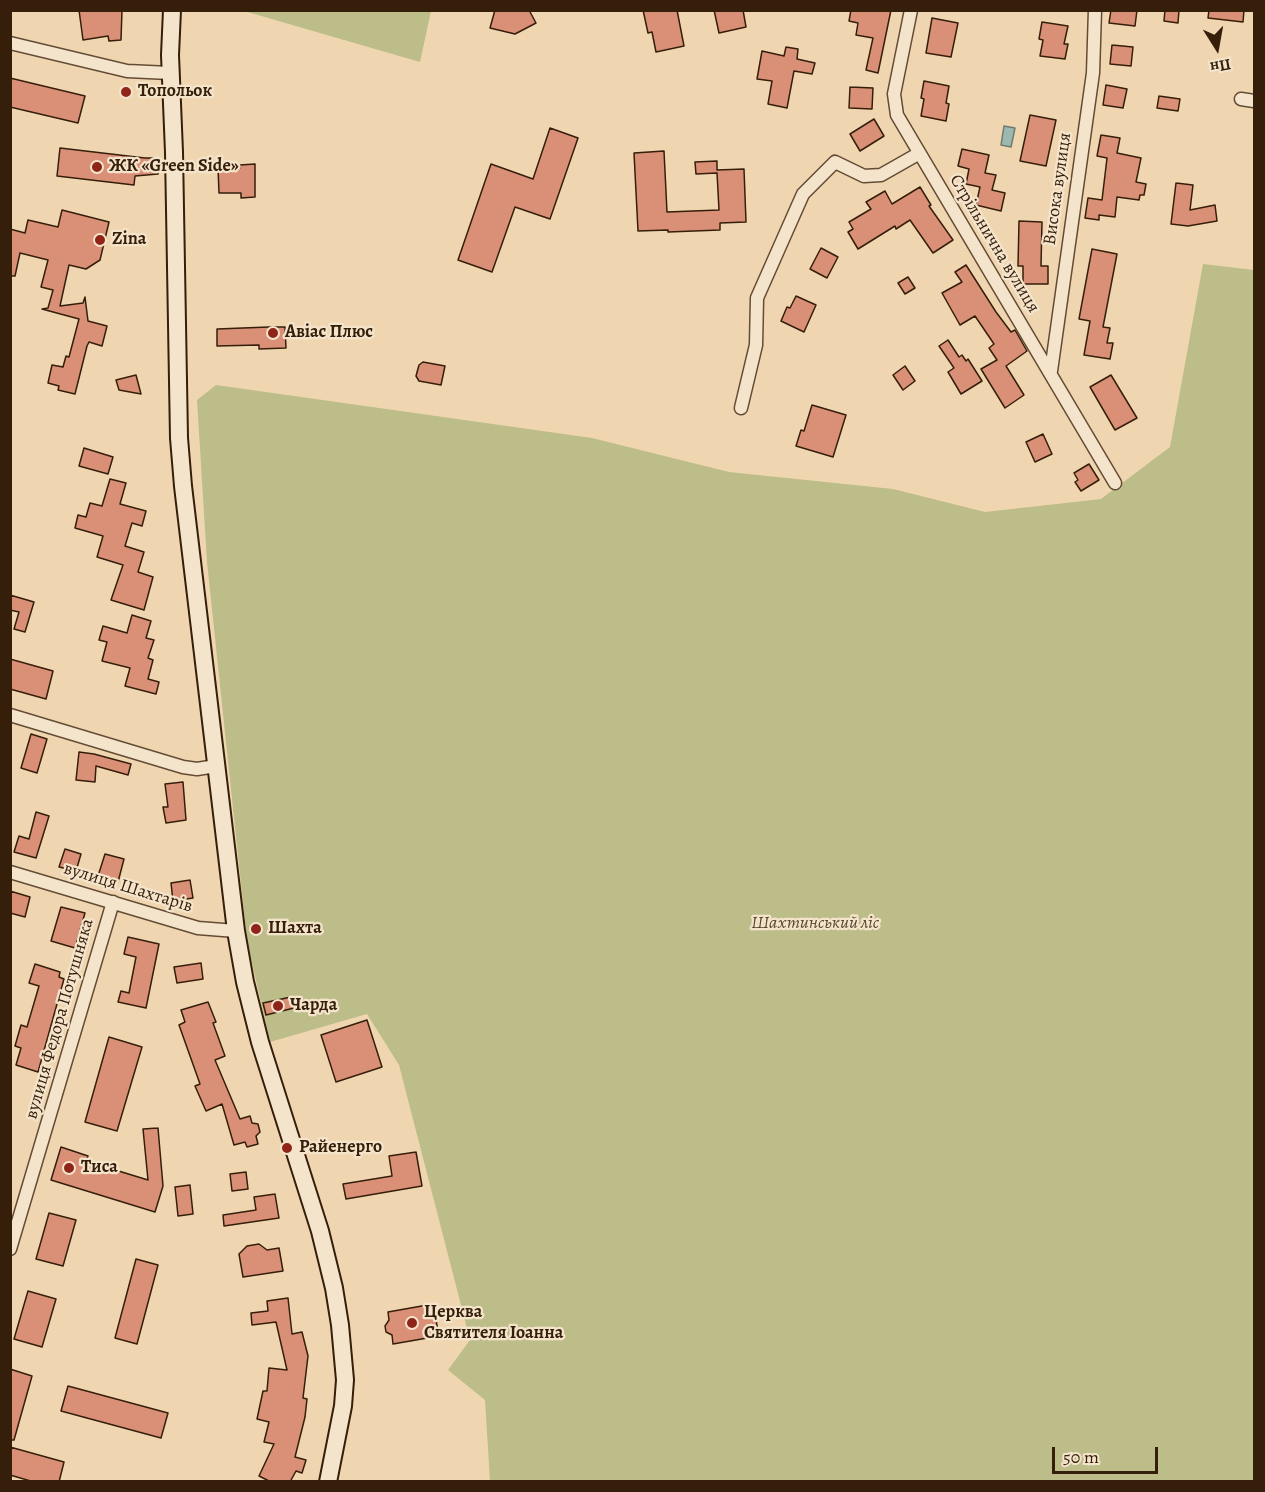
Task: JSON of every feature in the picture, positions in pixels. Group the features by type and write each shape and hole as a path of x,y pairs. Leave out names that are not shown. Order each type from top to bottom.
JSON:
{"street":[{"path":"172,10 170,74 183,486 236,931 245,982 260,1042 315,1213 339,1316 343,1349 343,1406 328,1482"},
{"name":"Стрільнична вулиця","path":"910,10 894,94 897,115 918,154 1051,371 1115,483"},
{"name":"Висока вулиця","path":"1051,371 1093,74 1095,10"},
{"path":"10,43 127,70 170,74"},
{"path":"1241,99 1254,101"},
{"path":"741,408 756,345 757,298 803,194 835,162 864,176 881,175 918,154"},
{"path":"10,715 183,767 197,769 216,766"},
{"name":"вулиця Шахтарів","path":"10,872 198,928 236,931"},
{"name":"вулиця Федора Потушняка","path":"10,1249 113,902"}],"green space":[{"path":"244,11 431,11 420,62"},
{"name":"Шахтинський ліс","path":"1203,264 1254,270 1254,1481 490,1481 485,1400 448,1370 470,1340 399,1065 367,1014 270,1042 247,941 207,562 197,400 216,385 592,438 729,472 893,489 985,512 1101,499 1170,447"}],"water":[{"path":"1004,126 1015,128 1011,147 1001,145"}],"building":[{"path":"79,10 122,10 121,40 109,41 108,36 83,40"},
{"path":"495,10 529,10 536,23 515,34 490,28"},
{"path":"643,10 677,10 684,46 656,52 652,32 648,33"},
{"path":"714,10 743,10 746,27 719,33"},
{"path":"851,10 891,10 878,73 866,70 873,38 856,35 858,23 849,21"},
{"path":"1111,10 1137,10 1135,26 1109,23"},
{"path":"1165,10 1179,10 1178,23 1164,21"},
{"path":"1209,10 1244,10 1243,22 1208,18"},
{"path":"932,18 958,23 951,57 926,53"},
{"path":"1042,22 1068,26 1064,44 1068,44 1065,59 1040,56 1043,40 1039,39"},
{"path":"1112,45 1133,47 1131,66 1110,64"},
{"path":"786,47 798,49 797,59 815,63 812,74 794,71 787,108 768,104 772,81 757,79 762,51 784,56"},
{"path":"10,78 85,96 78,123 10,107"},
{"path":"924,81 949,86 946,121 921,116"},
{"path":"1106,85 1127,89 1123,108 1103,105"},
{"path":"850,87 873,88 872,109 849,108"},
{"path":"1159,96 1180,99 1178,111 1157,108"},
{"path":"1030,115 1056,120 1046,166 1020,161"},
{"path":"874,119 884,136 860,151 850,134"},
{"path":"550,128 578,138 550,219 515,207 492,272 458,260 491,164 533,179"},
{"path":"1101,135 1120,138 1117,153 1141,158 1136,182 1146,184 1144,195 1140,195 1139,200 1117,197 1115,217 1099,215 1099,220 1085,218 1088,198 1102,200 1107,158 1097,156"},
{"name":"ЖК «Green Side»","path":"60,148 157,158 158,174 135,176 134,185 57,176"},
{"path":"962,149 989,155 985,173 996,175 992,190 1005,193 1001,211 976,205 980,187 966,184 969,169 958,166"},
{"path":"664,151 667,212 719,210 717,173 696,174 695,162 717,161 717,170 744,169 746,222 720,223 720,230 638,231 634,153"},
{"path":"255,164 255,197 241,198 241,193 219,193 218,168 240,168 240,165"},
{"path":"1176,183 1193,185 1190,210 1215,205 1217,221 1188,226 1171,224"},
{"path":"920,187 931,205 929,206 953,240 933,253 910,220 896,229 895,226 858,249 848,232 853,229 849,222 871,209 866,202 885,191 892,204"},
{"path":"62,210 109,222 100,260 86,269 69,265 60,306 83,303 85,297 88,321 107,326 102,346 89,342 87,346 75,394 58,390 59,386 48,383 52,365 63,367 66,356 69,357 79,319 42,309 48,308 53,290 41,287 48,260 20,253 15,276 10,276 10,229 25,233 28,220 58,227"},
{"path":"1019,221 1042,222 1041,266 1048,266 1048,284 1023,284 1023,266 1018,266"},
{"path":"821,248 838,257 827,278 810,269"},
{"path":"1092,249 1117,254 1103,327 1110,328 1107,343 1113,343 1110,359 1084,355 1090,321 1079,319"},
{"path":"966,265 996,312 1011,332 1015,330 1027,351 1006,366 1024,395 1005,408 981,369 997,360 989,348 994,344 975,316 960,325 942,293 962,282 955,272"},
{"path":"908,277 915,288 905,294 898,283"},
{"path":"796,296 816,305 804,332 781,321 787,307 790,308"},
{"path":"285,327 286,348 259,349 259,345 217,346 217,329"},
{"path":"948,340 959,357 962,355 966,361 968,359 982,381 961,394 948,372 954,368 939,346"},
{"path":"423,362 445,366 441,385 419,381 416,376 419,365"},
{"path":"905,366 915,381 903,390 893,375"},
{"path":"136,375 141,394 119,390 116,380"},
{"path":"1111,375 1137,418 1115,430 1090,387"},
{"path":"812,405 846,415 833,457 796,446 801,430 804,431"},
{"path":"1043,434 1052,454 1035,462 1026,442"},
{"path":"84,448 113,457 108,474 79,466"},
{"path":"1089,464 1099,480 1081,491 1075,482 1078,480 1074,473"},
{"path":"110,479 126,483 120,504 146,511 142,526 132,523 125,546 144,552 138,572 153,577 144,610 111,600 123,565 97,557 103,536 75,528 78,515 86,517 90,503 102,506"},
{"path":"10,595 34,602 25,632 14,629 19,612 10,610"},
{"path":"132,615 151,621 146,638 154,640 148,658 153,660 148,679 159,682 156,694 125,686 130,668 102,661 107,642 99,640 103,626 127,633"},
{"path":"10,659 53,671 46,699 10,689"},
{"path":"31,734 47,739 37,773 21,768"},
{"path":"79,752 131,764 128,775 96,766 95,782 76,780"},
{"path":"183,782 186,820 166,823 163,807 168,807 165,784"},
{"path":"36,812 49,816 36,858 14,852 19,836 29,839"},
{"path":"65,849 81,854 76,871 59,867"},
{"path":"105,854 124,859 118,882 98,876"},
{"path":"190,880 193,898 173,901 171,883"},
{"path":"10,891 30,897 25,917 10,913"},
{"path":"61,907 85,913 75,948 51,941"},
{"path":"128,937 159,944 146,1008 118,1002 121,991 129,993 136,957 124,954"},
{"path":"201,963 203,979 177,983 174,967"},
{"path":"35,964 60,972 59,977 64,979 38,1072 16,1065 21,1048 15,1046 21,1025 27,1027 39,986 29,983"},
{"path":"291,997 294,1008 266,1015 263,1003"},
{"path":"208,1002 225,1056 215,1060 240,1119 250,1116 252,1123 258,1124 260,1132 256,1136 258,1144 247,1147 245,1142 234,1145 222,1104 206,1111 195,1086 200,1084 179,1025 185,1022 181,1010"},
{"path":"367,1020 382,1067 336,1082 321,1035"},
{"path":"109,1037 142,1047 117,1131 85,1122"},
{"path":"158,1128 163,1186 155,1212 51,1180 61,1147 88,1156 86,1161 148,1180 143,1129"},
{"path":"416,1152 422,1186 346,1199 343,1184 392,1176 389,1156"},
{"path":"246,1172 248,1189 232,1191 230,1174"},
{"path":"190,1185 193,1214 178,1216 175,1187"},
{"path":"275,1194 279,1218 224,1226 223,1215 256,1210 254,1197"},
{"path":"49,1213 76,1220 63,1266 36,1259"},
{"path":"259,1244 267,1250 279,1248 283,1271 243,1277 239,1254 247,1246"},
{"path":"136,1259 158,1265 137,1344 115,1338"},
{"path":"28,1291 56,1299 42,1347 14,1339"},
{"path":"288,1298 292,1334 302,1332 308,1356 303,1398 307,1399 305,1417 295,1457 306,1460 302,1473 296,1471 290,1482 271,1482 259,1476 274,1444 264,1442 269,1422 257,1419 263,1391 267,1391 269,1368 287,1370 276,1322 252,1325 251,1313 268,1311 267,1301"},
{"name":"Церква Святителя Іоанна","path":"433,1304 439,1336 393,1344 392,1335 386,1332 385,1326 389,1320 388,1312"},
{"path":"10,1369 32,1376 14,1440 10,1440"},
{"path":"68,1386 168,1413 161,1438 61,1411"},
{"path":"10,1447 64,1462 59,1482 34,1482 10,1475"}],"place":[{"name":"Топольок","path":"126,92"},
{"name":"ЖК «Green Side»","path":"97,167"},
{"name":"Zina","path":"100,240"},
{"name":"Авіас Плюс","path":"273,333"},
{"name":"Шахта","path":"256,929"},
{"name":"Чарда","path":"278,1006"},
{"name":"Райенерго","path":"287,1148"},
{"name":"Тиса","path":"69,1168"},
{"name":"Церква Святителя Іоанна","path":"412,1323"}]}
